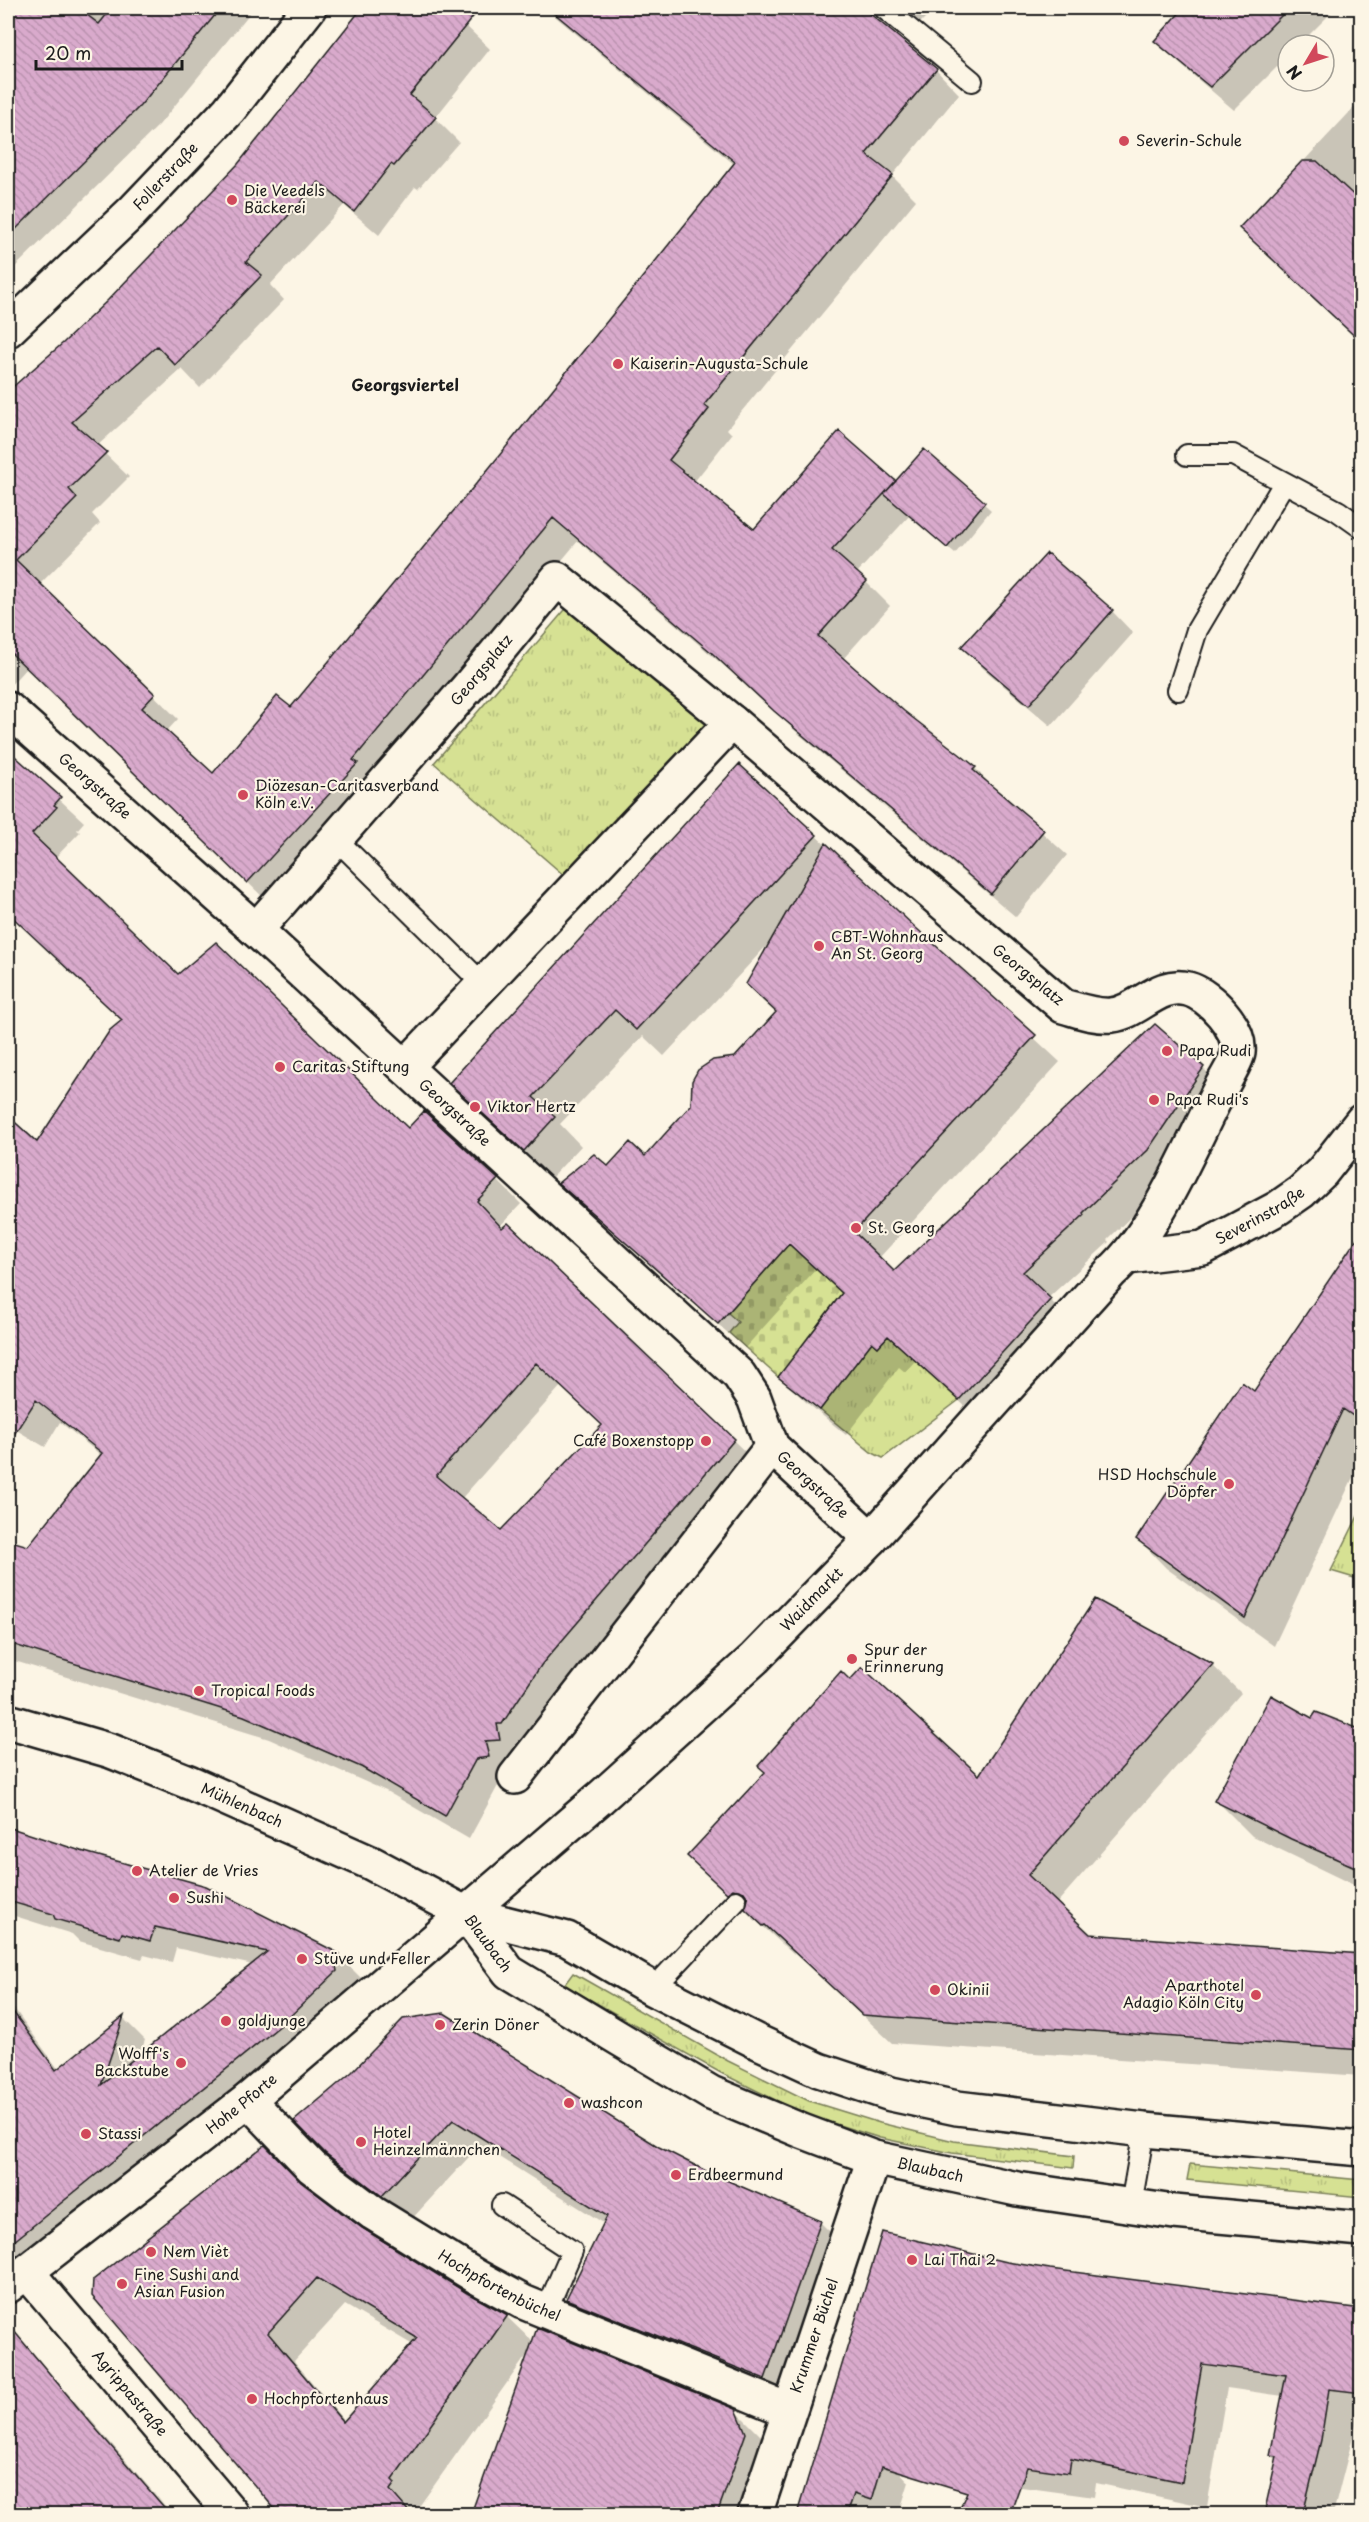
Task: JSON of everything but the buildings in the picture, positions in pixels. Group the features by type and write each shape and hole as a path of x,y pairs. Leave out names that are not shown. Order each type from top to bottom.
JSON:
{"street":[{"name":"Follerstraße","path":"8,330 132,212 229,110 309,8"},
{"name":"Georgsplatz","path":"256,930 469,686 557,579 732,722 1063,1006 1113,1015 1133,1007 1161,990 1187,989 1215,1005 1233,1027 1238,1053 1169,1190 1128,1257"},
{"name":"Georgstraße","path":"8,709 256,930 740,1376 754,1398 772,1447 871,1539"},
{"path":"405,1067 732,722"},
{"name":"Severinstraße","path":"1128,1257 1203,1248 1278,1208 1322,1172 1362,1121"},
{"name":"Waidmarkt","path":"465,1913 613,1787 755,1658 871,1539 1063,1325 1128,1257"},
{"path":"515,1777 772,1447"},
{"name":"Mühlenbach","path":"8,1721 111,1751 191,1782 382,1868 465,1913"},
{"name":"Blaubach","path":"465,1913 567,1939 653,1989 819,2070 891,2094 957,2108 1144,2130 1362,2149"},
{"name":"Blaubach","path":"465,1913 509,1972 620,2039 711,2093 873,2158 1017,2188 1174,2212 1362,2229"},
{"name":"Hohe Pforte","path":"17,2279 248,2100 465,1913"},
{"name":"Hochpfortenbüchel","path":"248,2100 312,2167 374,2213 477,2277 523,2302 788,2410"},
{"name":"Krummer Büchel","path":"755,2514 873,2158"},
{"name":"Agrippastraße","path":"17,2279 232,2514"}],"lane":[{"path":"884,8 972,81"},
{"path":"1187,455 1233,454 1338,511 1362,528"},
{"path":"1178,690 1197,630 1284,483"},
{"path":"336,839 484,985"},
{"path":"653,1989 736,1901"},
{"path":"1131,2205 1144,2130"},
{"path":"502,2205 572,2252 546,2311"}],"green space":[{"path":"576,597 719,711 566,877 434,763"},
{"path":"789,1244 842,1293 778,1377 729,1333 738,1322 728,1313"},
{"path":"888,1336 959,1400 883,1458 871,1452 820,1410 872,1342 878,1347"},
{"path":"1358,1516 1361,1518 1361,1580 1331,1571"},
{"path":"573,1973 728,2061 809,2101 880,2123 954,2141 1074,2156 1073,2168 952,2153 880,2138 804,2114 721,2073 564,1985"},
{"path":"1190,2164 1361,2180 1361,2197 1187,2180"}],"place":[{"name":"Severin-Schule","path":"1124,141"},
{"name":"Die Veedels Bäckerei","path":"232,200"},
{"name":"Kaiserin-Augusta-Schule","path":"618,364"},
{"name":"Diözesan-Caritasverband Köln e.V.","path":"243,795"},
{"name":"CBT-Wohnhaus An St. Georg","path":"819,946"},
{"name":"Papa Rudi","path":"1167,1051"},
{"name":"Caritas Stiftung","path":"280,1067"},
{"name":"Papa Rudi's","path":"1154,1100"},
{"name":"Viktor Hertz","path":"475,1107"},
{"name":"St. Georg","path":"856,1228"},
{"name":"Café Boxenstopp","path":"706,1441"},
{"name":"HSD Hochschule Döpfer","path":"1229,1484"},
{"name":"Spur der Erinnerung","path":"852,1659"},
{"name":"Tropical Foods","path":"199,1691"},
{"name":"Atelier de Vries","path":"137,1871"},
{"name":"Sushi","path":"174,1898"},
{"name":"Stüve und Feller","path":"302,1959"},
{"name":"Okinii","path":"935,1990"},
{"name":"Aparthotel Adagio Köln City","path":"1256,1995"},
{"name":"goldjunge","path":"226,2021"},
{"name":"Zerin Döner","path":"440,2025"},
{"name":"Wolff's Backstube","path":"181,2063"},
{"name":"washcon","path":"569,2103"},
{"name":"Stassi","path":"86,2134"},
{"name":"Hotel Heinzelmännchen","path":"361,2142"},
{"name":"Erdbeermund","path":"676,2175"},
{"name":"Nem Vièt","path":"151,2252"},
{"name":"Lai Thai 2","path":"912,2260"},
{"name":"Fine Sushi and Asian Fusion","path":"122,2284"},
{"name":"Hochpfortenhaus","path":"252,2399"}],"district":[{"name":"Georgsviertel","path":"405,385"}]}
